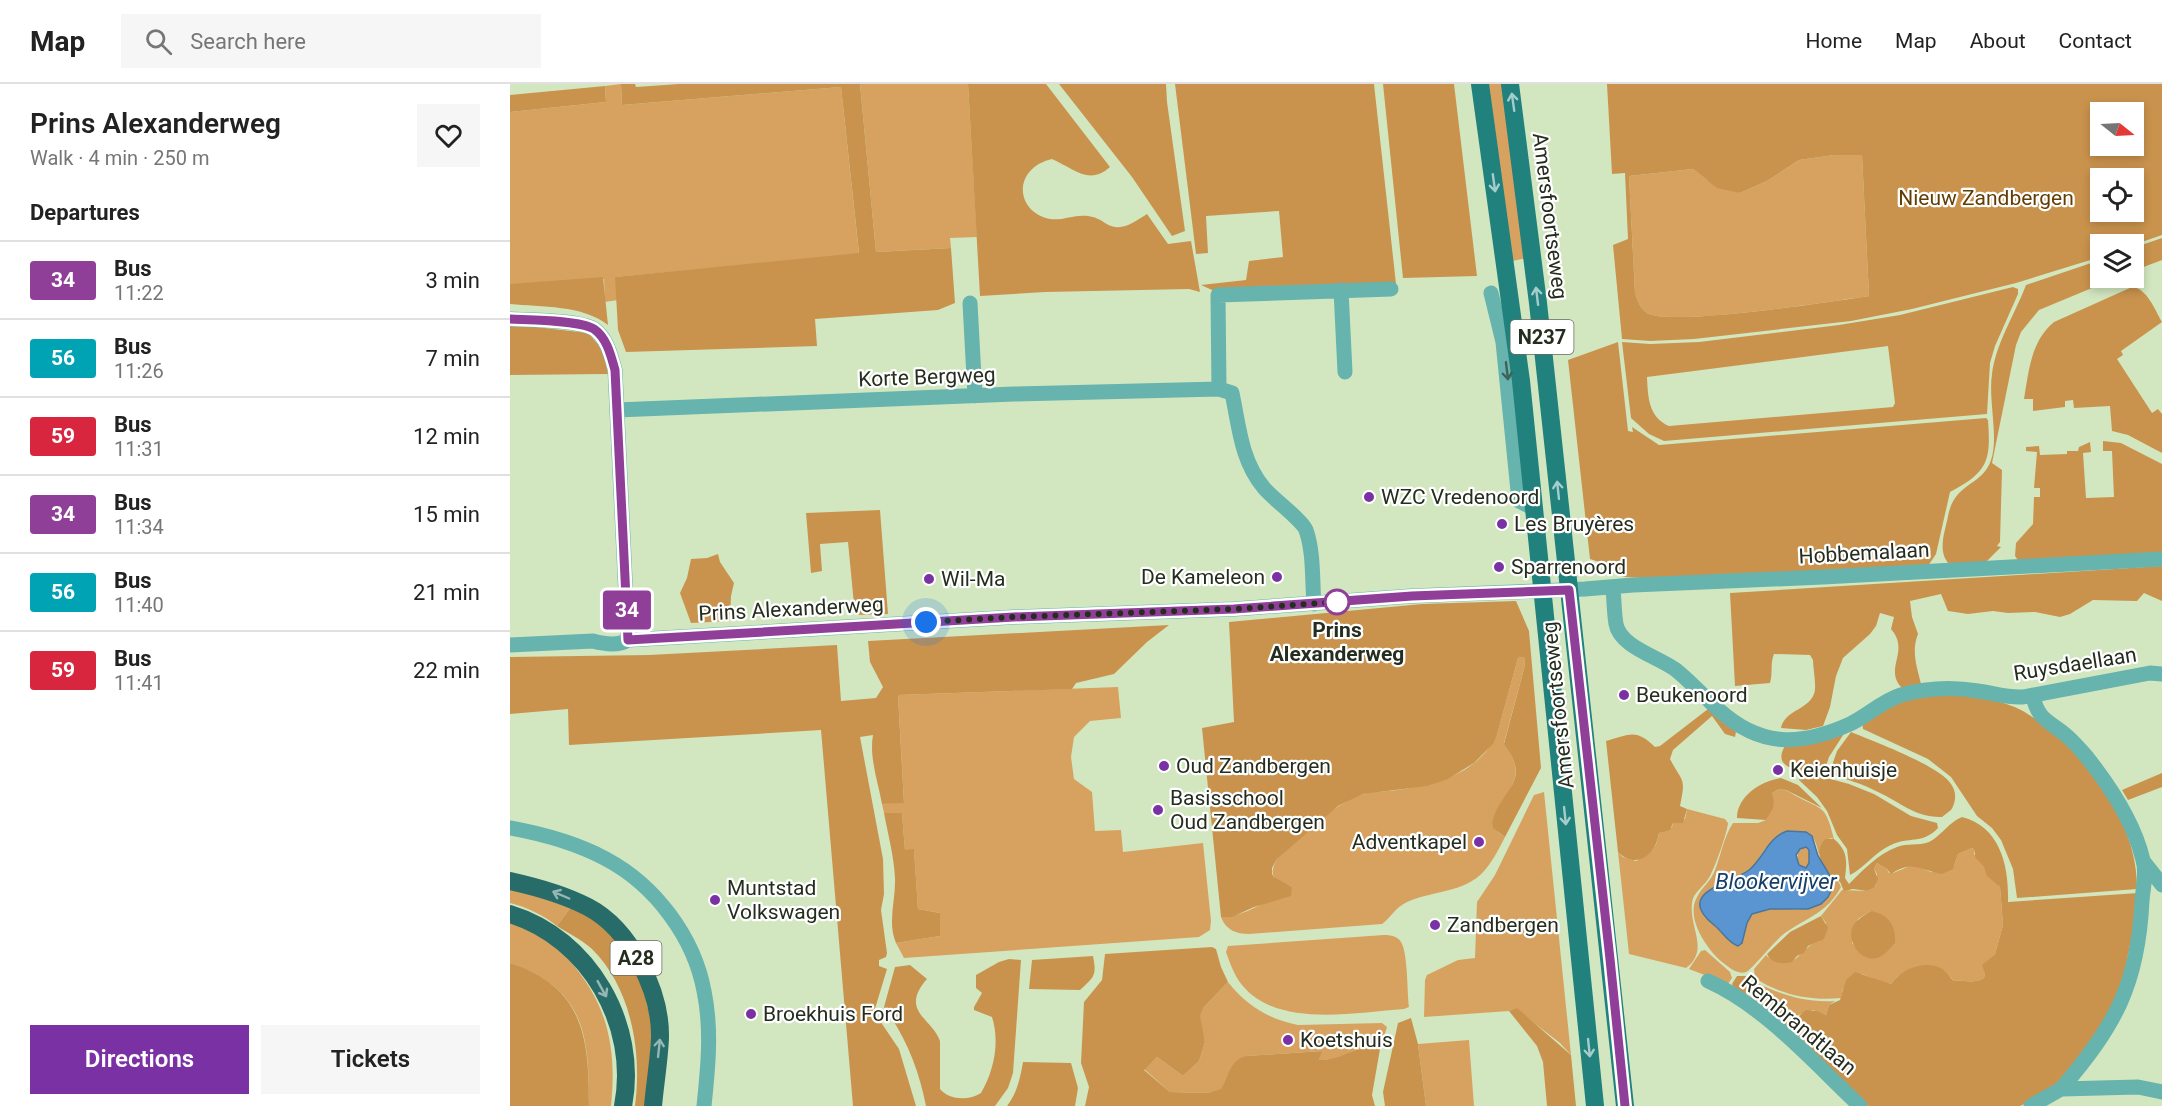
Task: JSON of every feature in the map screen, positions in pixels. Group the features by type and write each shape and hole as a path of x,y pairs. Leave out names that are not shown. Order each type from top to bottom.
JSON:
{"highway":[{"name":"A28","path":"510,881 554,892 590,908 612,925 629,946 648,976 656,1006 660,1036 653,1106"},
{"name":"A28","path":"510,914 536,924 566,944 603,988 619,1025 630,1099 629,1106"},
{"name":"A28","path":"616,1106 625,1077"},
{"name":"A28","path":"623,1106 625,1077"}],"main road":[{"name":"Amersfoortseweg","path":"1480,84 1510,291 1535,509 1595,1106"},
{"name":"Amersfoortseweg","path":"1510,84 1537,292 1625,1106"}],"street":[{"path":"1314,604 1310,545 1305,528 1265,490 1255,476 1245,458 1232,393 1219,389 1218,295 1391,289"},
{"path":"1341,290 1345,372"},
{"path":"1491,293 1503,342 1519,501 1535,509"},
{"path":"970,303 975,396"},
{"path":"510,319 580,325 594,329 604,339 611,353 615,370 628,640"},
{"name":"Korte Bergweg","path":"617,410 1219,389"},
{"name":"Hobbemalaan","path":"1543,591 2162,559"},
{"name":"Ruysdaellaan","path":"1613,588 1616,626 1623,638 1676,669 1738,726 1777,739 1805,740 1852,723 1874,708 1900,695 1925,690 1953,688 2014,698 2150,673 2162,674"},
{"name":"Prins Alexanderweg","path":"510,645 593,641 604,644 623,643 628,640 1014,617 1234,609 1412,596 1543,591"},
{"path":"2033,696 2040,716 2067,736 2085,755 2104,781 2129,822 2144,862 2162,885"},
{"path":"510,828 537,833 607,859 641,883 670,914 692,951 705,992 710,1045 704,1106"},
{"path":"2031,1106 2061,1089 2102,1038 2119,1010 2137,952 2141,926 2144,862"},
{"name":"Rembrandtlaan","path":"1708,981 1747,1003 1775,1026 1860,1106"},
{"path":"2061,1089 2138,1087 2162,1092"}],"shaded area":[{"path":"621,84 622,105 841,87 859,254 616,277 618,300 605,302 604,279 510,287 510,112 606,102 605,86"},
{"path":"860,84 968,84 977,237 950,238 951,248 876,252"},
{"path":"1486,84 1504,84 1527,258 1512,261"},
{"path":"1834,155 1862,155 1869,296 1753,312 1686,317 1661,316 1647,313 1643,309 1635,293 1629,176 1693,169 1707,180 1740,193 1767,181 1799,160"},
{"path":"1524,657 1525,665 1504,743 1515,764 1516,773 1511,788 1492,821 1498,832 1505,837 1480,876 1463,886 1406,903 1382,924 1249,934 1236,932 1226,925 1221,917 1240,914 1292,887 1274,877 1274,865 1295,841 1327,814 1360,795 1412,788 1441,781 1467,768 1478,759 1497,735 1518,658"},
{"path":"1118,687 1121,718 1090,721 1074,737 1071,757 1074,779 1092,792 1095,831 1121,830 1123,852 1203,843 1210,930 1199,937 904,958 896,943 940,936 940,913 918,909 914,850 905,850 902,813 884,813 882,804 904,802 898,695"},
{"path":"1779,789 1786,790 1818,807 1828,820 1834,839 1830,838 1819,855 1809,833 1787,831 1767,846 1751,868 1702,896 1700,904 1704,914 1738,946 1749,918 1755,912 1769,909 1806,909 1824,902 1820,858 1841,887 1836,896 1823,909 1785,933 1749,970 1739,972 1722,962 1704,941 1696,923 1694,905 1699,893 1713,874 1733,823 1758,823 1766,820 1774,802 1772,793"},
{"path":"1544,792 1571,1055 1560,1043 1516,1009 1424,1017 1427,975 1458,960 1475,958 1477,902 1495,875 1534,795"},
{"path":"1687,809 1725,819 1728,823 1712,872 1693,899 1692,912 1698,946 1697,954 1686,968 1629,954 1618,852 1623,857 1636,861 1645,856 1655,847 1659,833 1672,827 1673,823 1685,819"},
{"path":"1804,847 1809,850 1809,863 1806,868 1801,867 1797,861 1798,852"},
{"path":"1972,848 1975,851 1974,854 2000,887 2003,925 1995,954 1983,965 1984,978 1973,981 1954,981 1944,970 1922,969 1901,974 1891,984 1862,974 1843,989 1841,998 1830,999 1796,996 1775,989 1755,978 1754,969 1766,955 1787,963 1819,941 1826,923 1821,916 1842,890 1867,891 1876,886 1877,874 1874,869 1877,863 1889,873 1910,866 1931,872 1954,866 1958,854","holes":["1871,911 1862,954 1852,943 1858,919"]},
{"path":"510,879 573,904 557,926 535,912 510,903"},
{"path":"510,917 554,941 593,993 607,1028 611,1046 613,1085 611,1106 589,1106 584,1036 578,1018 568,1001 554,986 535,974 510,963"},
{"path":"1384,935 1398,938 1403,947 1409,1007 1404,1009 1318,1015 1276,1008 1257,999 1242,985 1234,973 1226,952 1228,946"},
{"path":"1705,950 1730,972 1732,978 1728,984 1689,969 1701,951"},
{"path":"1228,982 1243,998 1259,1010 1288,1023 1298,1025 1382,1023 1387,1027 1380,1049 1355,1050 1331,1059 1319,1060 1321,1051 1246,1056 1228,1074 1221,1090 1208,1093 1170,1092 1144,1069 1157,1057 1183,1076 1199,1061 1205,1042 1199,1017 1204,1007"},
{"path":"1755,982 1794,997 1814,1001 1835,1001 1829,1005 1826,1015 1813,1010 1790,1018 1782,1025 1751,1000 1750,985"},
{"path":"1469,1040 1474,1106 1426,1106 1418,1044"}],"green space":[{"path":"621,84 635,84 636,87 679,84 860,84 876,252 951,248 955,303 938,310 815,319 817,346 626,352 618,330 615,277 859,253 841,87 622,105"},
{"path":"968,84 1046,84 1110,167 1095,175 1088,175 1081,174 1052,159 1039,164 1030,171 1023,189 1030,208 1050,219 1088,216 1116,227 1126,226 1147,214 1168,244 1191,241 1200,292 1189,289 1045,292 980,296"},
{"path":"1059,84 1166,84 1185,231 1172,236 1132,177"},
{"path":"1175,84 1374,84 1396,284 1223,295 1201,285 1246,280 1249,261 1283,257 1279,211 1206,216 1208,253 1196,254"},
{"path":"1383,84 1454,84 1477,276 1403,278"},
{"name":"Nieuw Zandbergen","path":"1607,84 2162,84 2162,235 2144,241 2144,234 2090,234 2090,260 2016,283 1912,309 1851,321 1694,339 1650,341 1622,339 1613,245 1628,239 1625,173 1612,174","holes":["1834,155 1862,155 1869,296 1718,315 1661,316 1645,311 1635,293 1629,176 1693,169 1717,188 1740,193 1767,181 1799,160"]},
{"path":"605,86 606,102 510,112 510,95"},
{"path":"2162,238 2162,260 2144,267 2144,244"},
{"path":"2090,263 2090,288 2092,288 2039,310 2021,332 2016,345 1992,463 2002,470 2000,542 1997,546 2001,547 1985,563 1949,564 1945,559 1943,547 1951,505 1962,490 1987,469 1991,460 1994,441 1991,384 1994,362 2026,285"},
{"path":"603,277 608,325 598,318 574,310 510,304 510,284"},
{"path":"2013,287 2018,289 1990,363 1987,414 1664,441 1649,434 1631,418 1622,342 1650,344 1699,342 1900,315","holes":["1888,346 1895,403 1893,407 1669,426 1653,412 1647,377"]},
{"path":"2130,288 2137,288 2146,295 2162,322 2121,351 2123,355 2117,359 2152,413 2158,409 2162,414 2162,453 2128,435 2112,431 2110,406 2074,408 2073,400 2065,401 2065,407 2033,411 2033,399 2024,399 2032,357 2040,338 2054,322"},
{"path":"510,324 588,333 603,350 608,374 510,375"},
{"path":"1618,342 1628,431 1633,432 1632,427 1659,445 1986,418 1989,434 1987,456 1980,471 1950,492 1936,554 1928,566 1650,578 1624,577 1590,559 1568,360"},
{"path":"2103,441 2121,443 2162,464 2162,554 2018,560 2015,556 2016,543 2033,524 2034,497 2040,497 2040,488 2034,488 2037,452 2026,451 2026,447 2039,446 2040,455 2067,454 2067,451 2078,451 2079,447 2090,442 2091,452 2083,453 2086,498 2114,497 2112,451 2103,451"},
{"path":"880,510 888,614 855,615 848,542 820,544 822,571 811,573 806,513"},
{"path":"718,554 720,562 734,583 730,621 691,623 680,593 687,578 691,559 707,558"},
{"path":"2162,566 2162,601 2144,593 2137,601 2093,600 2070,614 2060,617 2035,612 1993,611 1968,614 1948,611 1941,594 1910,601 1912,617 1918,634 1915,653 1921,684 1903,689 1897,682 1895,674 1898,645 1891,629 1894,617 1880,613 1876,626 1870,634 1843,658 1823,726 1806,730 1781,728 1787,717 1807,704 1814,694 1813,660 1810,655 1774,654 1770,683 1735,686 1730,593"},
{"path":"1516,601 1529,631 1541,768 1505,837 1493,828 1492,821 1513,784 1515,776 1512,757 1504,744 1525,665 1524,657 1518,658 1493,744 1474,763 1448,779 1427,786 1363,794 1338,806 1277,859 1272,868 1274,877 1292,887 1291,896 1254,907 1232,917 1221,917 1202,728 1234,722 1229,622 1422,604"},
{"path":"1169,625 1147,642 1114,674 1076,683 1072,689 898,695 904,803 882,804 873,761 873,735 860,737 883,859 884,894 881,910 887,953 886,957 879,960 879,966 887,969 874,1012 899,1049 916,1106 853,1106 821,730 569,745 568,709 510,714 510,657 649,655 837,645 841,701 876,698 883,687 870,662 868,641"},
{"path":"1957,693 1999,702 2023,711 2045,726 2085,764 2117,811 2128,837 2135,863 2137,889 2017,898 2013,869 2001,840 1992,828 1977,816 1951,777 1928,759 1863,729 1862,721 1902,699"},
{"path":"1708,709 1736,732 1735,737 1725,734 1712,716 1673,750 1670,759 1683,785 1680,806 1687,809 1683,823 1673,823 1670,830 1659,833 1654,848 1644,858 1632,860 1625,857 1618,852 1606,741 1627,735 1637,735 1655,747 1660,746"},
{"path":"1845,732 1829,757 1824,772 1793,769 1782,761 1785,746"},
{"path":"1851,732 1920,762 1944,777 1953,787 1955,794 1951,810 1942,817 1924,815 1866,787 1829,774 1837,751"},
{"path":"2162,773 2162,787 2128,800 2122,790"},
{"path":"1801,775 1816,775 1849,784 1874,794 1911,816 1937,823 1938,828 1926,837 1898,842 1885,848 1850,875 1847,849 1837,835 1827,811 1817,797 1799,780"},
{"path":"1781,778 1798,785 1822,808 1786,790 1779,789 1772,793 1773,808 1766,820 1737,818 1738,810 1746,796 1758,786"},
{"path":"884,813 902,813 905,850 914,849 918,909 940,913 940,936 896,943 892,927 894,870"},
{"path":"1962,817 1986,830 2000,850 2007,875 2008,902 2138,893 2137,912 2120,993 2080,1061 2044,1095 2020,1106 1868,1106 1782,1025 1782,1022 1799,1016 1806,1010 1826,1015 1829,1005 1840,1000 1846,980 1855,972 1891,984 1908,970 1930,965 1944,970 1954,981 1973,981 1984,978 1982,965 1995,954 2003,925 2000,887 1987,876 1972,848 1958,854 1953,869 1942,874 1911,867 1891,874 1877,863 1874,869 1878,879 1875,887 1867,891 1853,889 1844,891 1840,882 1822,863 1819,854 1821,844 1825,839 1834,839 1839,843 1846,857 1845,878 1849,884 1883,854 1901,846 1929,842"},
{"path":"573,904 609,931 640,976 652,1025 647,1106 635,1106 637,1065 635,1044 625,1002 617,983 606,965 592,949 557,926"},
{"path":"1871,911 1887,918 1893,926 1895,937 1895,943 1877,958 1865,957 1860,953 1851,937 1853,926"},
{"path":"1821,916 1828,928 1824,939 1808,946 1804,953 1792,962 1778,963 1769,957 1767,954 1790,932"},
{"path":"1212,947 1216,949 1228,982 1204,1007 1200,1016 1205,1042 1199,1061 1183,1076 1157,1057 1144,1070 1170,1092 1208,1093 1221,1089 1236,1061 1246,1056 1322,1051 1319,1060 1331,1059 1361,1049 1380,1049 1372,1095 1375,1106 1085,1106 1089,1087 1081,1063 1084,1002 1102,980 1105,954"},
{"path":"1093,956 1095,968 1093,976 1080,990 1029,989 1032,960"},
{"path":"1009,959 1021,960 1013,1073 1008,1088 995,1106 926,1106 911,1054 884,1007 895,967 910,965 927,979 916,999 920,1013 940,1041 940,1089 954,1097 965,1098 981,1093 992,1066 995,1046 992,1017 974,1010 982,993 976,988 976,975"},
{"path":"510,963 535,973 554,986 568,1001 584,1037 589,1081 589,1106 510,1106"},
{"path":"1737,976 1748,977 1746,996 1733,987 1732,984"},
{"path":"1517,1008 1571,1055 1576,1106 1547,1106 1543,1062 1537,1046 1509,1011"},
{"path":"1411,1018 1418,1044 1426,1106 1385,1106 1383,1092 1398,1023"},
{"path":"1023,1062 1071,1063 1078,1088 1075,1106 1007,1106 1018,1086"}],"water":[{"name":"Blookervijver","path":"1787,831 1806,832 1812,836 1818,856 1832,879 1832,889 1821,904 1808,909 1770,909 1752,914 1742,943 1738,946 1728,940 1703,914 1700,904 1702,897 1709,890 1749,870 1780,834","holes":["1806,847 1809,850 1809,863 1806,868 1799,865 1796,855 1800,849"]}],"bus line":[{"name":"34","path":"510,319 580,325 594,329 604,339 611,353 615,370 628,640 1014,617 1234,609 1412,596 1569,590 1625,1106"}],"place":[{"name":"WZC Vredenoord","path":"1369,497"},
{"name":"Les Bruyères","path":"1502,524"},
{"name":"Sparrenoord","path":"1499,567"},
{"name":"De Kameleon","path":"1277,577"},
{"name":"Wil-Ma","path":"929,579"},
{"name":"Prins Alexanderweg","path":"1337,602"},
{"name":"Beukenoord","path":"1624,695"},
{"name":"Oud Zandbergen","path":"1164,766"},
{"name":"Keienhuisje","path":"1778,770"},
{"name":"Basisschool Oud Zandbergen","path":"1158,810"},
{"name":"Adventkapel","path":"1479,842"},
{"name":"Muntstad Volkswagen","path":"715,900"},
{"name":"Zandbergen","path":"1435,925"},
{"name":"Broekhuis Ford","path":"751,1014"},
{"name":"Koetshuis","path":"1288,1040"}],"route":[{"path":"926,622 1234,609 1337,602"}]}
